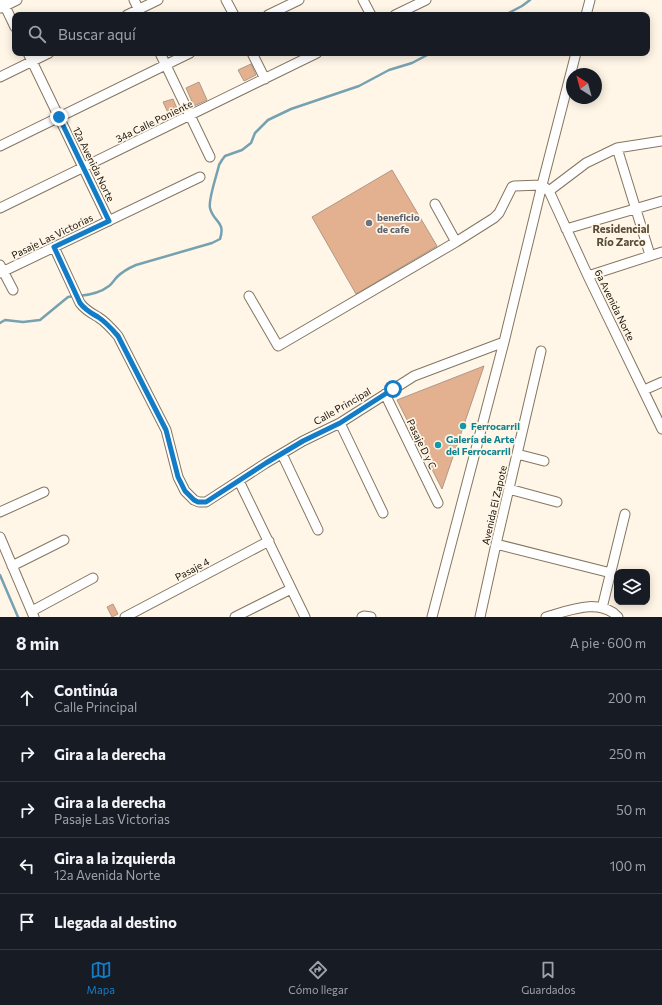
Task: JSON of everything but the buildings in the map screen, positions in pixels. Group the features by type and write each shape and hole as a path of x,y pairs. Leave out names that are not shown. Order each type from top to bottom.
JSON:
{"street":[{"path":"12,22 2,5 17,0"},
{"path":"134,0 140,12 158,0"},
{"path":"226,0 232,12"},
{"path":"274,12 299,0"},
{"path":"364,0 370,12"},
{"path":"401,12 426,0"},
{"path":"587,12 590,0"},
{"path":"161,56 210,157"},
{"path":"0,146 184,56"},
{"path":"253,56 264,79"},
{"name":"34a Calle Poniente","path":"0,208 311,56"},
{"path":"432,617 546,188 575,56"},
{"path":"0,77 30,57"},
{"name":"12a Avenida Norte","path":"30,57 109,221"},
{"path":"249,296 278,346 456,242 497,215 512,187 546,188 586,163 616,148 662,140"},
{"path":"616,148 650,255"},
{"name":"Pasaje Las Victorias","path":"1,270 54,247 200,177"},
{"name":"6a Avenida Norte","path":"546,188 662,429"},
{"path":"566,229 662,200"},
{"path":"435,204 456,242"},
{"name":"Calle Principal","path":"54,247 80,303 87,311 109,326 118,336 166,430 178,477 185,491 198,502 206,502 266,463 303,441 340,423 414,376 504,342"},
{"path":"588,276 662,252"},
{"path":"1,270 13,290"},
{"name":"Avenida El Zapote","path":"480,617 541,351"},
{"path":"644,390 662,382"},
{"name":"Pasaje D y C","path":"385,394 438,503"},
{"path":"340,423 383,513"},
{"path":"282,454 318,530"},
{"path":"517,454 544,461"},
{"path":"239,481 305,617"},
{"path":"509,489 557,502"},
{"path":"0,512 44,492"},
{"path":"602,608 625,514"},
{"path":"0,537 33,614 93,578"},
{"path":"12,566 64,540"},
{"name":"Pasaje 4","path":"125,617 269,541"},
{"path":"496,544 611,573"},
{"path":"235,617 291,589"},
{"path":"546,617 584,607 596,606 611,611 618,617"},
{"path":"362,617 370,617"}],"waterway":[{"path":"511,12 530,0"},
{"path":"79,296 102,290 110,285 122,273 136,265 212,243 220,239 220,225 210,208 211,193 219,165 225,156 242,150 251,143 255,133 268,120 291,109 359,86 389,70 412,63 425,56"},
{"path":"0,323 5,320 23,322 40,320 68,297 74,296"},
{"path":"0,575 18,617"}],"place":[{"name":"beneficio de cafe","path":"369,223"},
{"name":"Ferrocarril","path":"463,426"},
{"name":"Galería de Arte del Ferrocarril","path":"438,445"}],"district":[{"name":"Residencial Río Zarco","path":"621,235"}],"route":[{"path":"59,117 109,221 54,247 77,299 87,311 109,326 118,336 166,430 178,477 185,491 194,500 198,502 206,502 266,463 303,441 340,423 393,389"}]}
